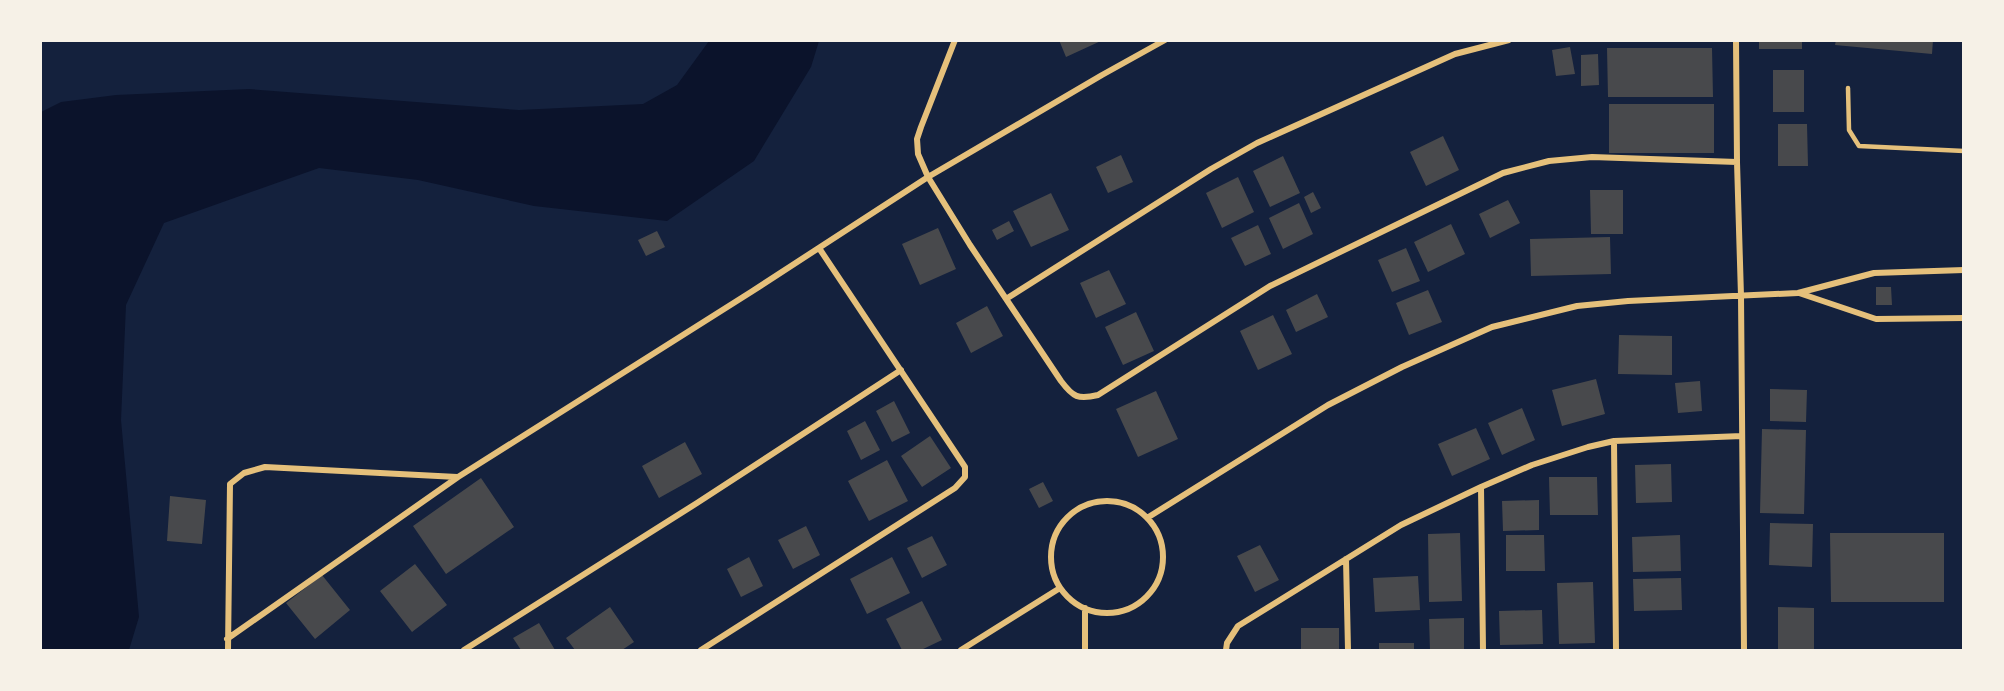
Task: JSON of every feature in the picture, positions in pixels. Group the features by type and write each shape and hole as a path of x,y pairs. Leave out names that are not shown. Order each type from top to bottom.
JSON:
{"street":[{"path":"955,40 917,139 918,154 928,177 1061,381 1072,395 1085,398 1098,395 1270,286 1503,173 1549,160 1592,157 1737,162"},
{"path":"227,639 458,477 928,177 1165,40"},
{"path":"1006,299 1211,169 1257,143 1455,54 1509,40"},
{"path":"1736,40 1744,651"},
{"path":"701,651 955,488 965,477 965,467 819,248"},
{"path":"1147,518 1328,405 1402,367 1492,327 1577,306 1628,301 1798,293 1874,273 1964,270"},
{"path":"1798,293 1876,319 1964,318"},
{"path":"464,651 901,370"},
{"path":"1226,651 1227,643 1238,626 1401,525 1532,465 1614,441 1742,436"},
{"path":"1614,441 1616,651"},
{"path":"228,651 230,484 244,473 265,467 458,477"},
{"path":"1480,487 1483,651"},
{"path":"1096,501 1115,501 1132,506 1147,518 1158,534 1163,552 1161,571 1153,589 1139,603 1122,611 1103,613 1085,608 1071,600 1060,588 1053,572 1051,553 1055,535 1064,519 1079,508 1096,501"},
{"path":"1346,559 1348,651"},
{"path":"962,651 1060,588"},
{"path":"1085,608 1085,651"}],"lane":[{"path":"1848,88 1849,130 1859,146 1964,151"}],"water":[{"path":"709,41 819,41 811,67 754,161 667,221 534,206 418,180 319,168 164,223 126,305 121,420 139,617 129,650 41,650 41,112 61,102 116,95 249,89 519,110 643,104 677,85"}],"building":[{"path":"1059,40 1103,40 1066,57"},
{"path":"1759,40 1802,40 1802,49 1759,49"},
{"path":"1836,40 1933,40 1932,54 1835,45"},
{"path":"1570,47 1575,74 1556,76 1552,50"},
{"path":"1607,48 1712,48 1713,97 1608,97"},
{"path":"1598,54 1599,85 1581,86 1581,55"},
{"path":"1773,70 1804,70 1804,112 1773,112"},
{"path":"1609,104 1714,104 1714,153 1609,153"},
{"path":"1778,124 1807,124 1808,166 1778,166"},
{"path":"1443,136 1459,170 1426,186 1410,152"},
{"path":"1121,155 1133,182 1108,193 1096,167"},
{"path":"1283,156 1300,193 1270,207 1253,171"},
{"path":"1238,177 1254,212 1222,228 1206,193"},
{"path":"1590,190 1623,190 1623,234 1591,234"},
{"path":"1313,192 1321,208 1311,213 1304,197"},
{"path":"1051,193 1069,230 1031,247 1013,211"},
{"path":"1508,200 1520,223 1490,238 1479,214"},
{"path":"1299,203 1313,234 1283,249 1269,218"},
{"path":"1009,221 1014,231 997,240 992,230"},
{"path":"1451,224 1465,254 1428,272 1414,242"},
{"path":"1258,225 1271,254 1245,266 1231,238"},
{"path":"938,228 956,269 920,285 902,244"},
{"path":"657,231 665,247 646,256 638,240"},
{"path":"1610,237 1611,274 1531,276 1530,239"},
{"path":"1406,248 1420,281 1392,292 1378,260"},
{"path":"1109,270 1126,304 1096,318 1080,283"},
{"path":"1876,287 1891,287 1892,305 1876,305"},
{"path":"1428,290 1442,322 1409,335 1396,303"},
{"path":"1317,294 1328,317 1296,332 1286,310"},
{"path":"987,306 1003,336 971,353 956,323"},
{"path":"1136,312 1154,351 1123,365 1105,327"},
{"path":"1273,315 1292,354 1258,370 1240,331"},
{"path":"1619,335 1672,336 1672,375 1618,374"},
{"path":"1596,379 1605,414 1562,426 1552,390"},
{"path":"1700,381 1702,411 1678,413 1675,383"},
{"path":"1770,389 1807,390 1806,422 1770,421"},
{"path":"1156,391 1178,439 1138,457 1116,409"},
{"path":"894,401 910,433 892,442 876,411"},
{"path":"1522,408 1535,440 1502,455 1488,423"},
{"path":"865,421 880,450 861,460 847,431"},
{"path":"1476,428 1490,459 1452,476 1438,444"},
{"path":"1762,429 1806,430 1804,514 1760,513"},
{"path":"930,436 951,468 922,487 901,456"},
{"path":"685,442 702,474 659,498 642,466"},
{"path":"887,460 908,501 869,521 848,481"},
{"path":"1671,464 1672,502 1636,503 1635,465"},
{"path":"1549,477 1597,477 1598,515 1550,515"},
{"path":"481,478 514,527 446,574 413,526"},
{"path":"1043,482 1053,501 1039,508 1029,489"},
{"path":"170,496 206,500 202,544 167,541"},
{"path":"1539,500 1539,530 1503,531 1502,501"},
{"path":"1770,523 1813,524 1812,567 1769,565"},
{"path":"806,526 820,555 793,569 778,540"},
{"path":"1460,533 1462,601 1429,602 1428,534"},
{"path":"1830,533 1944,533 1944,602 1831,602"},
{"path":"1506,535 1544,535 1545,571 1506,571"},
{"path":"1680,535 1681,571 1633,572 1632,537"},
{"path":"932,536 947,565 922,578 907,548"},
{"path":"1260,545 1279,580 1255,592 1237,556"},
{"path":"749,557 763,586 741,597 727,569"},
{"path":"892,557 910,593 867,614 850,579"},
{"path":"415,564 447,605 412,632 380,591"},
{"path":"322,575 350,610 315,639 286,603"},
{"path":"1418,576 1420,610 1375,612 1373,578"},
{"path":"1681,578 1682,610 1634,611 1633,579"},
{"path":"1593,582 1595,643 1559,644 1557,583"},
{"path":"922,601 942,640 921,650 902,650 886,619"},
{"path":"610,607 634,642 622,650 575,650 566,638"},
{"path":"1778,607 1814,608 1814,650 1778,650"},
{"path":"1542,610 1543,644 1500,645 1499,611"},
{"path":"1464,618 1464,650 1430,650 1429,619"},
{"path":"539,623 555,650 521,650 513,638"},
{"path":"1301,628 1339,628 1339,650 1301,650"},
{"path":"1379,643 1414,643 1414,650 1379,650"}]}
